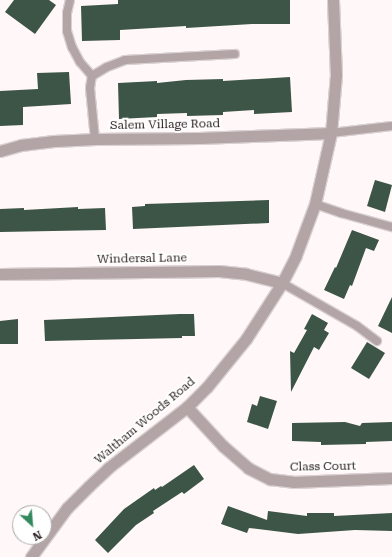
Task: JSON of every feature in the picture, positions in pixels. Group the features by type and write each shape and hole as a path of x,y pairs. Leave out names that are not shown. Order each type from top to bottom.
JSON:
{"street":[{"name":"Waltham Woods Road","path":"31,557 67,508 89,486 108,468 187,407 207,387 246,339 282,283 299,250 315,204 330,133 336,75 333,0"},
{"name":"Salem Village Road","path":"0,151 54,141 95,138 199,138 330,133"},
{"name":"Windersal Lane","path":"0,274 219,271 246,274 282,283"},
{"name":"Class Court","path":"187,407 223,446 243,464 270,479 293,482 392,478"}],"lane":[{"path":"70,0 67,13 67,31 72,47 80,62 92,76"},
{"path":"95,138 90,88 92,76 107,66 125,60 235,54"},
{"path":"330,133 392,126"},
{"path":"315,204 392,227"},
{"path":"282,283 357,326 377,341"}],"building":[{"path":"14,0 49,0 56,5 35,34 5,12"},
{"path":"118,0 290,0 290,24 252,24 186,28 186,26 120,30 120,40 82,41 81,6 118,4"},
{"path":"69,72 71,104 23,107 23,125 0,126 0,91 38,89 37,73"},
{"path":"290,77 292,112 254,114 254,110 223,112 223,115 187,116 187,113 157,114 157,117 119,119 118,83 157,81 157,83 186,80 223,79 223,81"},
{"path":"375,180 392,185 385,212 367,206"},
{"path":"269,200 269,223 133,229 132,207 145,206 145,204"},
{"path":"78,207 78,209 105,208 106,230 0,232 0,209 24,208 24,210"},
{"path":"352,230 379,240 374,251 366,248 352,286 350,285 344,299 324,290 335,267 336,268"},
{"path":"392,297 392,333 378,326"},
{"path":"194,314 195,336 182,336 182,338 45,341 44,320"},
{"path":"312,314 328,323 324,330 329,333 319,350 314,347 291,392 290,351 294,353 307,330 304,329"},
{"path":"18,319 18,344 0,344 0,321"},
{"path":"367,342 385,353 369,379 351,368"},
{"path":"260,396 277,401 268,429 247,422 252,404 257,406"},
{"path":"345,422 360,426 362,423 392,422 392,441 366,442 366,444 321,445 321,442 292,441 292,423"},
{"path":"194,465 204,479 184,494 182,492 153,511 154,513 136,525 108,553 95,540 124,509 154,488 155,490 161,486 162,487"},
{"path":"228,506 267,520 268,511 307,516 307,513 334,513 334,516 392,513 392,531 355,530 298,534 249,528 247,533 221,524"}]}
